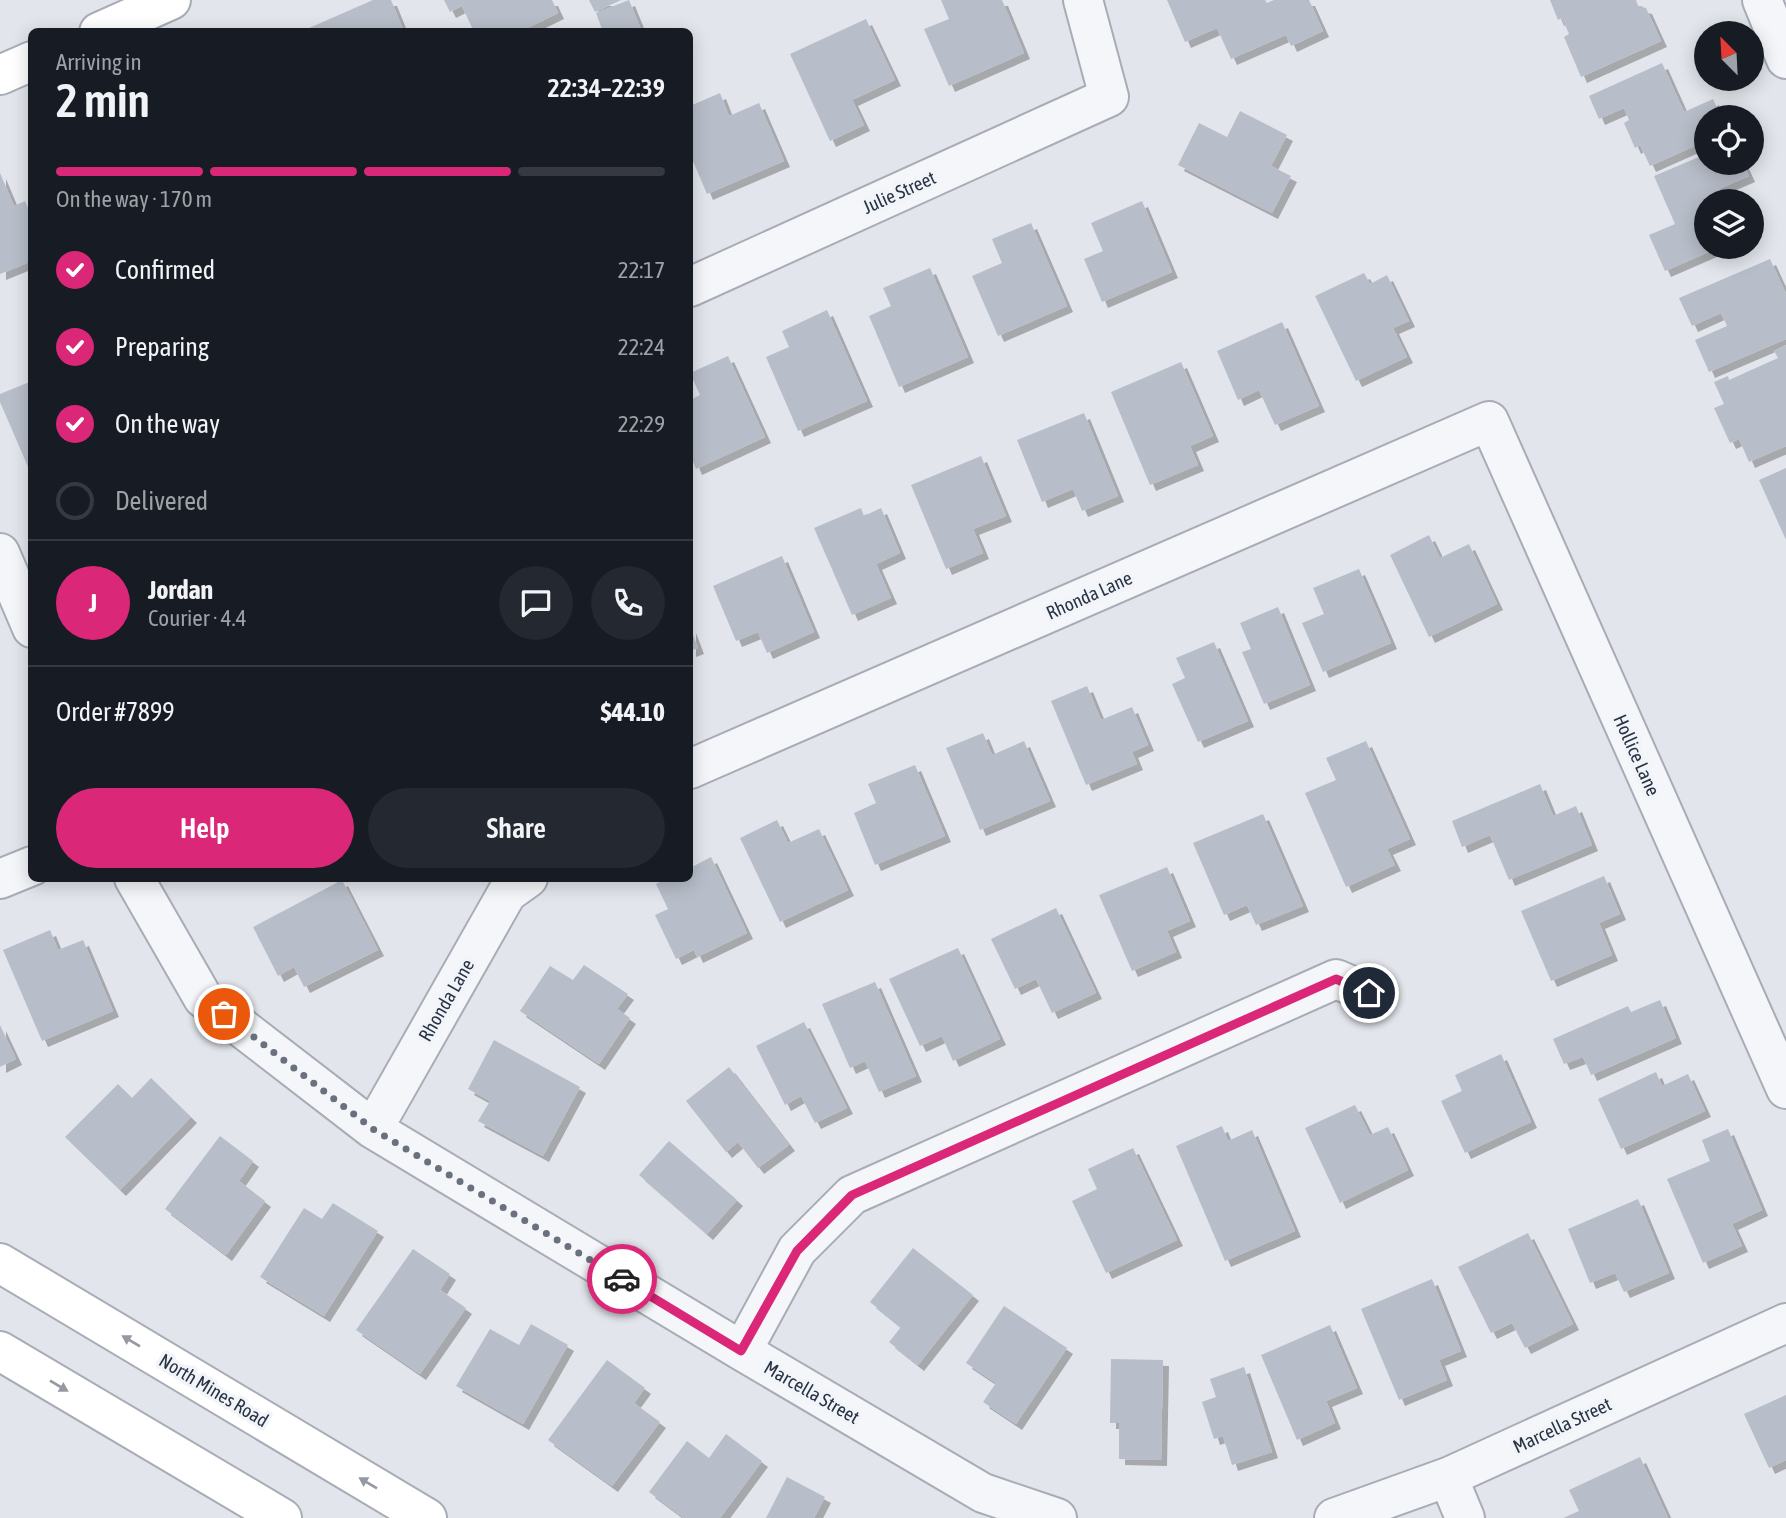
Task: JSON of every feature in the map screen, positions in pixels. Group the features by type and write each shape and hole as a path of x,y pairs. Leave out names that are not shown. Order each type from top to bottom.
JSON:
{"main road":[{"path":"108,28 171,0"},
{"path":"0,75 28,63"},
{"name":"North Mines Road","path":"0,1263 427,1518"},
{"path":"0,1351 282,1518"}],"street":[{"name":"Julie Street","path":"693,286 1109,97 1083,0"},
{"path":"1762,0 1786,59"},
{"name":"Rhonda Lane","path":"693,768 1489,421"},
{"name":"Hollice Lane","path":"1489,421 1786,1089"},
{"path":"0,553 24,587 28,608"},
{"path":"0,879 28,868"},
{"name":"Marcella Street","path":"136,882 203,998 373,1129 983,1493 1057,1518"},
{"name":"Rhonda Lane","path":"373,1129 507,893 522,882"},
{"path":"741,1351 797,1251 852,1195 1336,979 1369,993"},
{"name":"Marcella Street","path":"1335,1518 1448,1477 1786,1323"},
{"path":"1448,1477 1465,1518"}],"building":[{"path":"373,0 391,0 402,28 309,28"},
{"path":"444,0 552,0 558,13 527,28 472,28 462,6 450,12"},
{"path":"589,0 621,0 595,12"},
{"path":"629,0 640,28 602,28 596,13"},
{"path":"941,0 1002,0 1024,53 949,86 924,29 949,19"},
{"path":"1167,0 1265,0 1267,3 1274,0 1309,0 1323,31 1291,46 1286,35 1231,59 1217,28 1185,42"},
{"path":"1550,0 1636,0 1638,6 1646,8 1661,41 1581,77 1564,37 1569,34 1562,18 1558,20"},
{"path":"866,19 895,80 852,100 864,125 830,141 790,54"},
{"path":"1662,63 1684,112 1694,108 1694,146 1650,166 1640,145 1635,148 1624,123 1629,120 1624,108 1599,119 1589,96"},
{"path":"720,93 729,116 759,103 784,161 707,194 693,161 693,105"},
{"path":"1713,99 1716,105 1700,105"},
{"path":"1240,111 1287,135 1271,166 1291,176 1272,213 1178,165 1199,123 1227,137"},
{"path":"1694,159 1694,175 1749,176 1719,189 1694,189 1694,258 1665,271 1649,235 1675,224 1654,176"},
{"path":"0,173 14,206 25,201 28,208 28,263 0,274"},
{"path":"1142,201 1172,272 1102,302 1084,259 1103,251 1091,223"},
{"path":"1031,223 1067,306 998,336 972,276 1002,263 992,239"},
{"path":"1770,259 1786,294 1786,339 1709,372 1695,340 1727,326 1721,313 1692,326 1679,298"},
{"path":"930,268 968,357 899,387 869,316 891,306 883,288"},
{"path":"1364,273 1370,284 1387,275 1409,321 1393,328 1407,357 1356,381 1315,296"},
{"path":"827,310 867,401 798,431 766,357 789,347 782,331"},
{"path":"1282,322 1319,406 1275,425 1259,390 1238,400 1217,351"},
{"path":"1786,345 1786,446 1749,462 1739,439 1730,443 1714,408 1724,404 1714,382 1728,376 1729,380 1778,358 1774,351"},
{"path":"728,356 765,437 696,469 693,462 693,398 700,395 693,380 693,372"},
{"path":"1181,362 1213,436 1190,446 1198,465 1150,485 1111,392"},
{"path":"28,383 28,467 0,402 0,394"},
{"path":"1084,413 1118,496 1082,511 1073,489 1042,502 1017,440"},
{"path":"981,456 1006,516 973,529 983,553 946,569 911,485"},
{"path":"1786,468 1786,540 1759,480"},
{"path":"861,508 864,516 881,508 900,553 876,564 891,598 852,615 814,528"},
{"path":"1429,535 1440,558 1469,544 1497,604 1429,637 1390,555"},
{"path":"782,556 814,632 767,653 758,632 736,641 713,586"},
{"path":"1359,569 1391,643 1323,672 1302,623 1324,614 1313,588"},
{"path":"1278,607 1310,685 1264,704 1242,652 1251,649 1240,623"},
{"path":"693,635 698,648 693,650"},
{"path":"1214,642 1248,721 1198,742 1172,684 1185,678 1176,658"},
{"path":"1087,686 1101,720 1132,707 1148,745 1132,752 1137,764 1086,785 1051,701"},
{"path":"983,733 992,755 1024,741 1050,801 980,830 946,748"},
{"path":"1366,741 1410,839 1387,849 1395,865 1346,887 1305,793 1336,780 1326,758"},
{"path":"915,765 945,836 875,865 854,813 876,803 868,784"},
{"path":"1540,784 1553,816 1576,806 1592,845 1509,880 1490,835 1462,847 1452,821"},
{"path":"1263,814 1303,906 1256,925 1247,905 1224,915 1193,843"},
{"path":"777,820 788,843 819,829 848,890 780,922 740,838"},
{"path":"711,857 747,933 697,957 694,950 676,959 655,915 668,909 656,884 693,882 693,866"},
{"path":"1167,867 1190,921 1167,931 1176,952 1132,971 1099,895"},
{"path":"1604,876 1620,914 1599,923 1612,955 1551,981 1521,911"},
{"path":"338,882 343,882 378,950 304,987 294,967 278,976 253,927"},
{"path":"1056,908 1096,993 1052,1013 1036,979 1015,989 991,939"},
{"path":"50,930 58,950 83,940 113,1011 42,1041 3,950"},
{"path":"958,948 1000,1039 953,1061 942,1036 920,1046 889,979"},
{"path":"584,965 628,994 617,1009 630,1018 599,1064 520,1011 550,966 573,980"},
{"path":"875,982 916,1076 879,1092 865,1061 850,1068 822,1004"},
{"path":"1660,1000 1676,1038 1591,1075 1583,1057 1564,1064 1553,1039 1628,1006 1631,1012"},
{"path":"804,1022 847,1108 815,1123 801,1096 785,1105 756,1046"},
{"path":"0,1025 16,1059 0,1067"},
{"path":"494,1040 580,1087 543,1156 478,1121 490,1101 468,1089"},
{"path":"1501,1054 1531,1122 1465,1153 1441,1101 1462,1091 1455,1075"},
{"path":"729,1067 789,1145 758,1168 738,1142 726,1152 686,1101"},
{"path":"1656,1072 1662,1086 1688,1074 1705,1111 1621,1149 1598,1099"},
{"path":"151,1078 191,1117 120,1190 65,1137 118,1084 132,1098"},
{"path":"1355,1105 1370,1135 1388,1127 1408,1170 1340,1203 1305,1128"},
{"path":"1222,1126 1228,1141 1252,1130 1295,1231 1225,1261 1176,1146"},
{"path":"1728,1129 1762,1210 1732,1224 1742,1246 1703,1263 1667,1179 1710,1161 1702,1140"},
{"path":"220,1136 253,1161 239,1181 265,1201 226,1255 165,1209"},
{"path":"669,1141 737,1200 707,1234 639,1175"},
{"path":"1133,1148 1177,1240 1106,1273 1072,1201 1097,1189 1088,1169"},
{"path":"1638,1199 1669,1273 1624,1292 1615,1273 1590,1283 1568,1229"},
{"path":"333,1203 378,1231 324,1316 260,1277 304,1208 322,1219"},
{"path":"1528,1233 1573,1324 1525,1348 1512,1323 1491,1333 1458,1267"},
{"path":"913,1248 973,1295 918,1365 889,1342 901,1327 870,1302"},
{"path":"413,1249 450,1274 440,1290 466,1308 420,1374 356,1330"},
{"path":"1432,1279 1461,1351 1439,1360 1447,1380 1399,1400 1361,1309"},
{"path":"1004,1306 1067,1348 1016,1424 983,1402 996,1383 966,1363"},
{"path":"531,1324 568,1345 523,1424 456,1386 490,1329 519,1345"},
{"path":"1330,1325 1357,1388 1326,1401 1335,1423 1297,1440 1261,1355"},
{"path":"1111,1359 1163,1360 1161,1460 1119,1459 1119,1423 1110,1423"},
{"path":"607,1360 645,1388 634,1403 660,1422 612,1486 548,1440"},
{"path":"1244,1367 1272,1452 1232,1465 1223,1436 1214,1439 1202,1402 1216,1397 1210,1379"},
{"path":"1786,1395 1786,1460 1769,1468 1744,1414"},
{"path":"726,1434 762,1461 720,1518 684,1518 649,1492 687,1441 709,1458"},
{"path":"1640,1457 1668,1518 1563,1518 1579,1511 1569,1490"},
{"path":"787,1477 825,1497 814,1518 766,1518"}],"way so far":[{"path":"224,1014 373,1129 622,1279"}],"route":[{"path":"622,1279 741,1351 797,1251 852,1195 1336,979 1369,993"}]}
